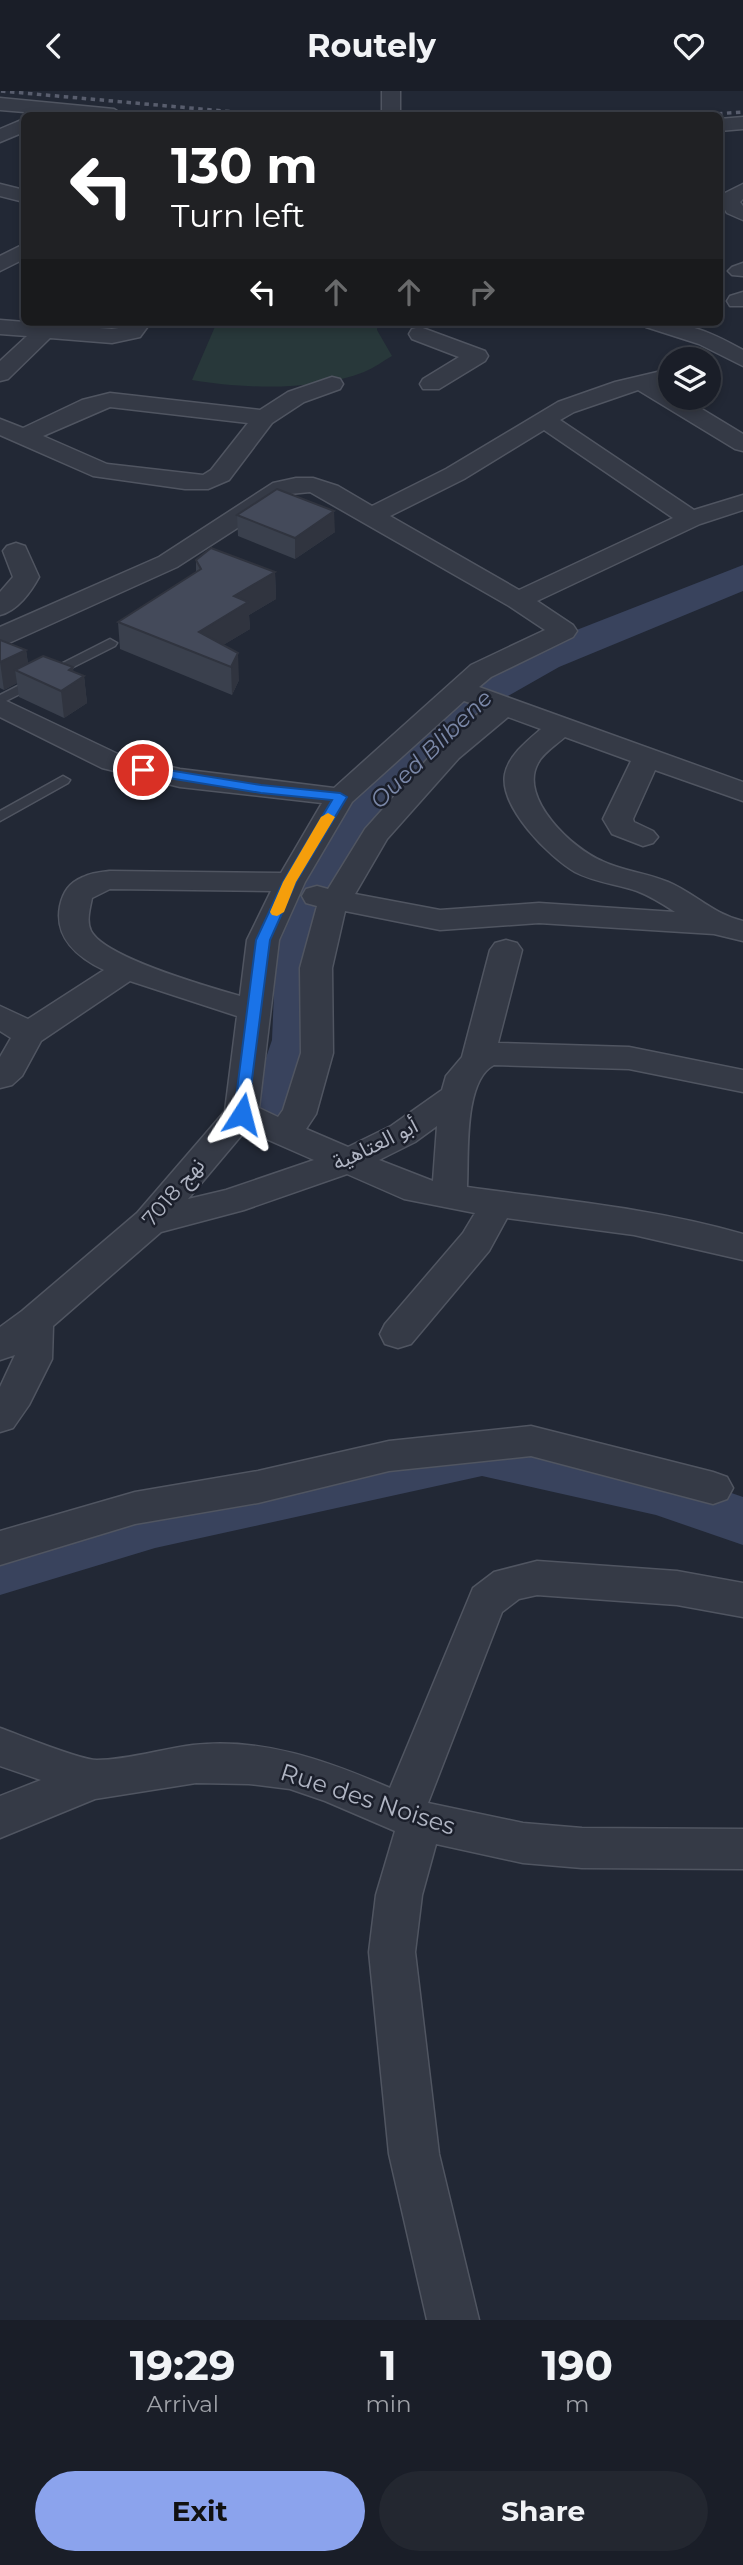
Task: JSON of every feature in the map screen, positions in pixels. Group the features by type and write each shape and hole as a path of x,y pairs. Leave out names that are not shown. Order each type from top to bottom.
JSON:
{"street":[{"path":"391,91 391,112"},
{"path":"0,104 46,112"},
{"path":"723,125 743,123"},
{"path":"0,136 21,126"},
{"path":"0,190 21,195"},
{"path":"723,227 743,216 730,202 732,197 743,190"},
{"path":"0,265 21,252"},
{"path":"0,327 112,336 123,335 136,326"},
{"path":"396,347 434,326"},
{"path":"666,326 707,339 743,359"},
{"path":"0,374 43,332"},
{"path":"420,334 477,356 431,384"},
{"path":"721,364 743,359"},
{"path":"371,516 455,474 544,420 588,398 658,378"},
{"path":"641,382 743,444"},
{"path":"0,426 102,471 208,482 220,475 264,418 296,397 332,384"},
{"path":"22,437 103,401 264,418"},
{"path":"544,420 691,519"},
{"path":"0,637 174,566 268,494 296,485 313,485 329,491 518,600 564,631 481,671 463,691 340,797 263,940 242,1114 416,1190 449,1198 658,1227 710,1237 743,1247"},
{"path":"518,600 691,519 743,502"},
{"path":"0,607 21,586 26,577 16,551"},
{"path":"463,691 743,792"},
{"path":"0,703 113,762 180,778 340,797"},
{"path":"284,1132 299,1114 317,1053 316,968 333,900 376,835 449,753 500,703"},
{"path":"561,726 522,764 520,778 521,793 548,836 584,864 658,888 728,927"},
{"path":"643,837 622,828 618,819 648,757"},
{"path":"253,1010 185,990 99,954 79,939 73,921 78,894 94,883 110,880 290,888 333,900 439,920 539,913 728,927"},
{"name":"أبو العتاهية","path":"149,1222 232,1202 348,1161 402,1135 456,1096 463,1076 477,1060 506,950"},
{"path":"0,1077 10,1068 29,1034 128,968"},
{"path":"0,1017 29,1034"},
{"path":"477,1060 487,1055 504,1053 629,1058 743,1081"},
{"path":"449,1198 456,1096"},
{"name":"نهج 7018","path":"0,1346 35,1321 149,1222 242,1114"},
{"path":"398,1334 476,1242 497,1205"},
{"path":"0,1417 10,1405 33,1359 35,1321"},
{"path":"0,1548 135,1508 258,1487 389,1456 531,1441 713,1488"},
{"path":"453,2320 414,2154 392,1952 411,1817 482,1610 487,1600 508,1584 537,1578 663,1587 743,1600"},
{"path":"0,1747 95,1780"},
{"name":"Rue des Noises","path":"0,1818 95,1780 196,1764 249,1765 289,1770 334,1784 411,1817 523,1843 582,1847 743,1849"}],"lane":[{"path":"0,703 110,643"},
{"path":"0,817 63,781"}],"shaded area":[{"path":"215,326 378,326 377,330 392,356 364,372 324,383 256,386 192,380"}],"water":[{"path":"152,1510 158,1535 0,1584 0,1557"}],"building":[{"path":"277,489 334,511 295,538 237,515"},
{"path":"211,548 275,572 234,596 248,602 199,632 238,653 231,667 118,622 201,569 196,560"},
{"path":"0,640 26,650 0,662"},
{"path":"43,656 73,667 69,670 84,676 61,691 15,670"}],"waterway":[{"name":"Oued Blibene","path":"275,1105 296,1040 299,946 350,832 380,793 494,687 545,658 588,639 743,577"},
{"path":"0,1570 155,1524 482,1453 659,1492 743,1521"}],"railway":[{"path":"1,91 235,112"},
{"path":"723,113 743,112"}],"slow traffic":[{"path":"277,912 290,882 328,817"}],"route":[{"path":"143,770 180,778 340,797 290,882 263,940 242,1114"}]}
